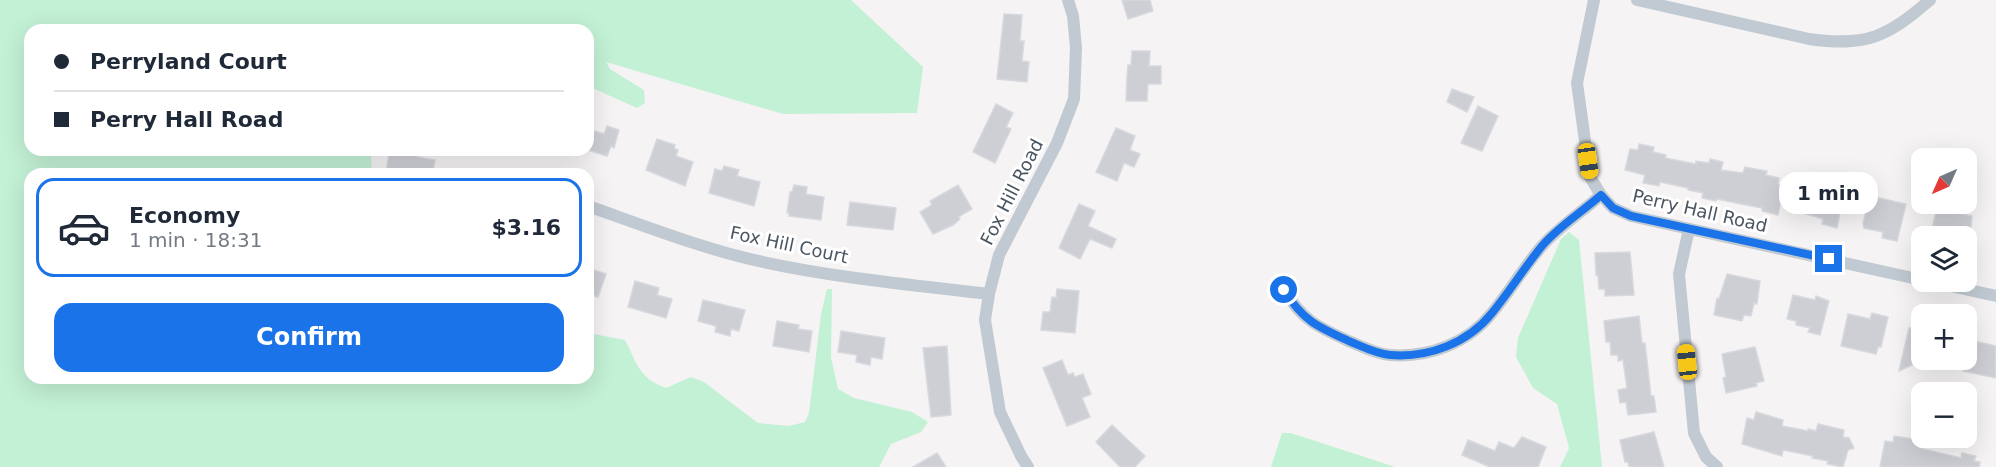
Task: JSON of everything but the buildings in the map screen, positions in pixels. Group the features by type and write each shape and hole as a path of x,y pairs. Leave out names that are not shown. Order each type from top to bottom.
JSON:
{"street":[{"name":"Fox Hill Road","path":"1028,467 1000,412 985,320 999,255 1050,157 1074,99 1076,48 1073,16 1068,0"},
{"name":"Perry Hall Road","path":"1594,0 1577,83 1590,177 1601,195 1613,208 1631,216 1911,278"},
{"path":"1636,0 1809,39 1834,42 1868,40 1887,33 1930,0"},
{"path":"1284,290 1295,309 1312,323 1367,349 1389,355 1426,353 1449,346 1478,327 1491,314 1544,244 1601,195"},
{"name":"Fox Hill Court","path":"594,208 681,238 762,262 846,276 989,294"},
{"path":"1689,229 1678,274 1694,433 1706,457 1717,467"},
{"path":"1977,292 1996,296"}],"green space":[{"path":"0,0 851,0 923,67 917,113 783,114 606,62 610,69 644,90 645,103 637,108 594,89 594,24 24,24 24,156 372,156 372,168 24,168 24,384 594,384 594,334 625,340 644,375 657,384 666,388 691,377 704,382 758,423 789,426 805,422 809,413 821,314 827,289 832,289 831,357 838,389 854,398 912,412 928,422 921,432 891,444 879,467 0,467"},
{"path":"1569,232 1579,240 1602,467 1560,467 1569,448 1557,404 1533,388 1516,357 1518,338 1561,239"},
{"path":"1282,433 1291,433 1395,467 1271,467"}],"route":[{"path":"1284,290 1295,309 1312,323 1367,349 1389,355 1426,353 1449,346 1478,327 1491,314 1544,244 1601,195 1613,208 1631,216 1829,259"}]}
